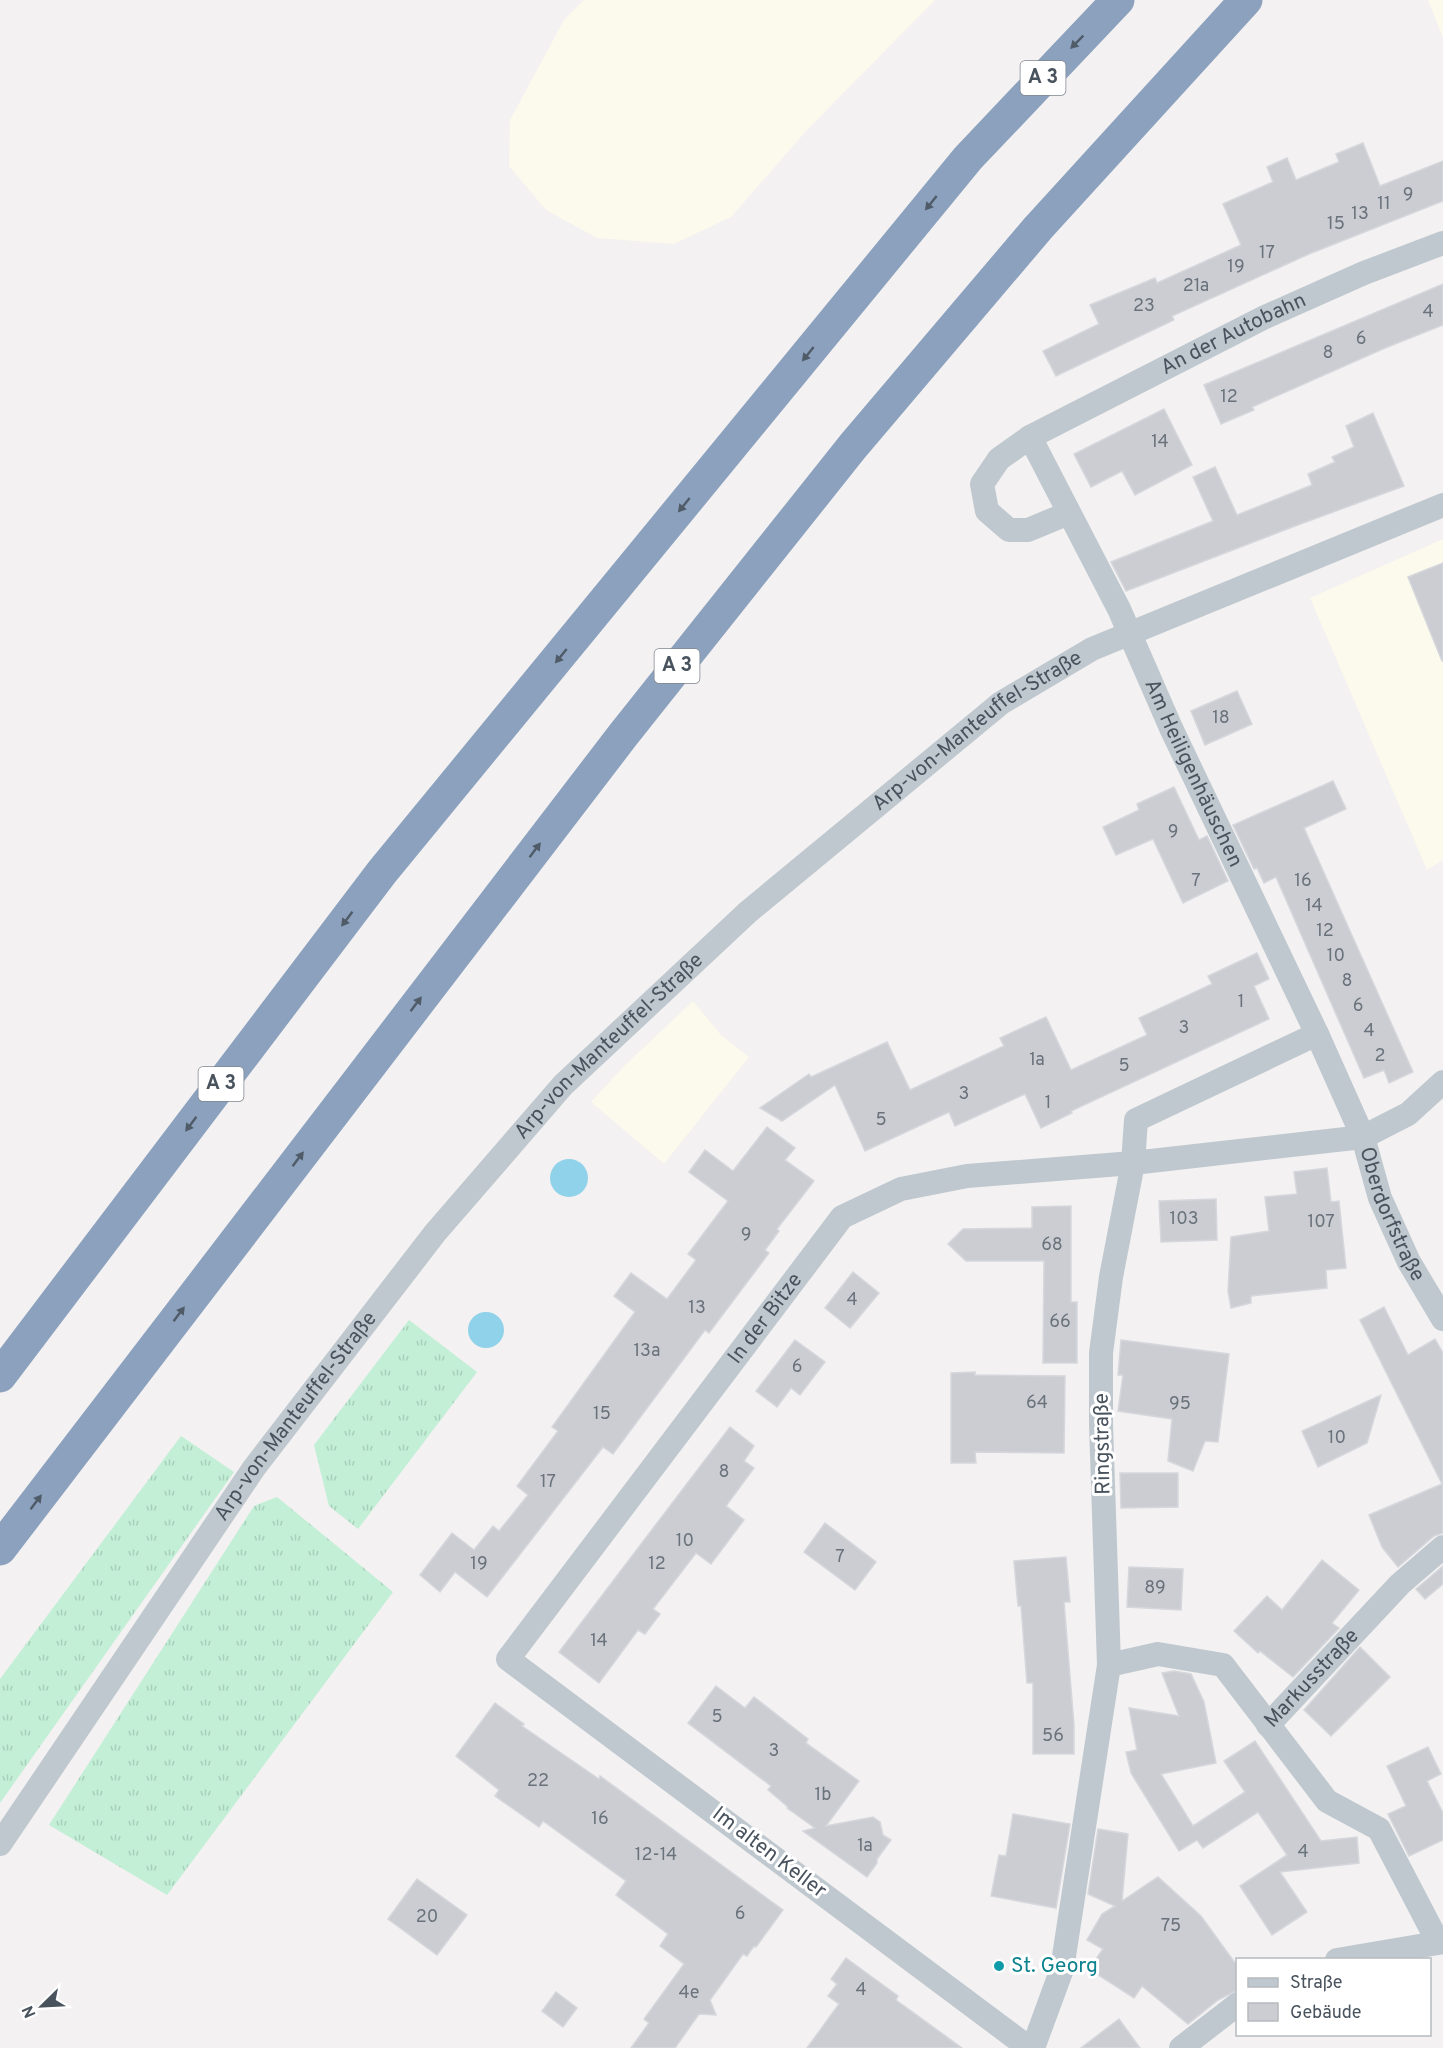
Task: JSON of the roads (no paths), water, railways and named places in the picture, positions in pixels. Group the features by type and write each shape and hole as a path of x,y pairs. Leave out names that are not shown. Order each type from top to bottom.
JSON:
{"highway":[{"name":"A 3","path":"0,1376 382,872 968,158 1118,0"},
{"name":"A 3","path":"0,1549 623,735 853,446 1038,228 1246,0"}],"street":[{"name":"An der Autobahn","path":"1030,437 1265,316 1364,273 1443,243"},
{"path":"1030,437 999,459 982,484 987,511 1009,530 1028,530 1069,513"},
{"name":"Am Heiligenhäuschen","path":"1030,437 1119,609 1171,728 1317,1034 1363,1137"},
{"name":"Arp-von-Manteuffel-Straße","path":"0,1844 254,1468 435,1233 563,1085 748,912 1001,703 1092,649 1443,505"},
{"path":"1317,1034 1136,1120 1132,1163 1363,1137 1407,1114 1443,1082"},
{"name":"Oberdorfstraße","path":"1363,1137 1380,1198 1409,1262 1443,1319"},
{"name":"In der Bitze","path":"508,1659 842,1217 901,1189 967,1176 1132,1163"},
{"name":"Ringstraße","path":"1031,2048 1062,1970 1109,1665 1101,1424 1101,1353 1111,1277 1132,1163"},
{"name":"Markusstraße","path":"1109,1665 1158,1654 1223,1665 1268,1725 1400,1584 1443,1547"},
{"name":"Im alten Keller","path":"508,1659 1031,2048"},
{"path":"1268,1725 1328,1801 1379,1829 1440,1942 1343,1958"},
{"path":"1181,2048 1236,2006"}],"water":[{"path":"569,1159 582,1165 588,1178 582,1191 569,1197 556,1191 550,1178 556,1165"},
{"path":"486,1312 499,1317 504,1330 499,1343 486,1348 473,1343 468,1330 473,1317"}],"place":[{"name":"St. Georg","path":"999,1966"}]}
